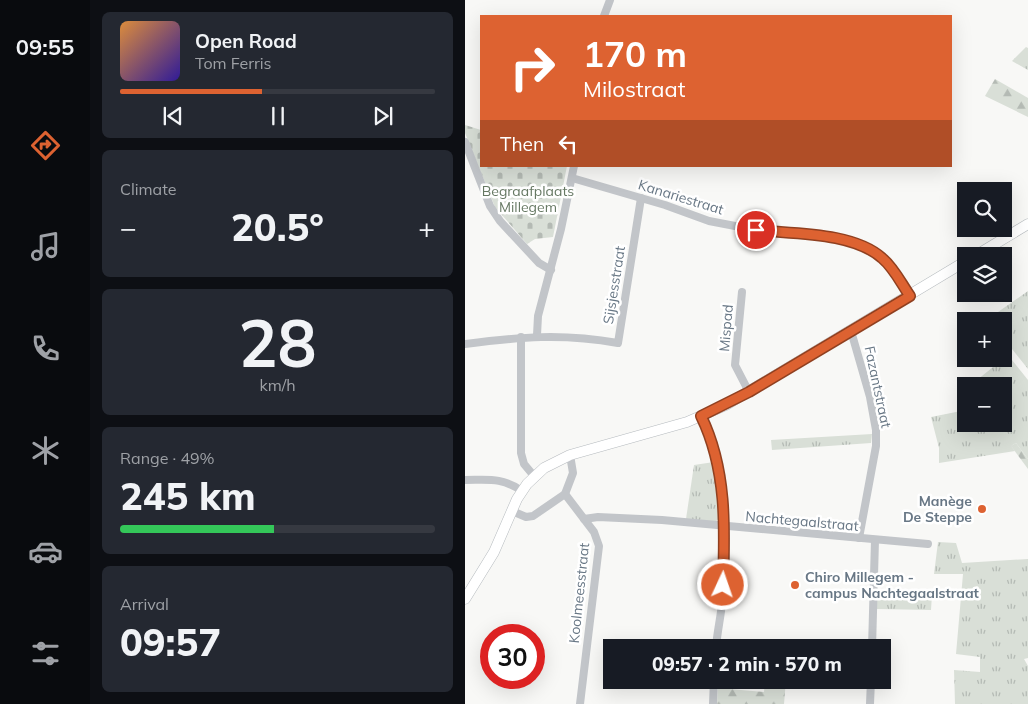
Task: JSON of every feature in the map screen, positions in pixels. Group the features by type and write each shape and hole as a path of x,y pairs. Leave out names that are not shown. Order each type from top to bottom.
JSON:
{"street":[{"path":"604,15 610,0"},
{"path":"465,142 490,206 500,221 539,263 551,270"},
{"path":"537,336 538,316 551,270 574,167"},
{"name":"Kanariestraat","path":"572,178 641,198 709,221 756,230 833,238 863,245 888,264 910,296"},
{"name":"Sijsjesstraat","path":"465,344 537,336 579,337 618,343 641,198"},
{"path":"990,247 1028,224"},
{"path":"465,599 485,570 522,491 534,476 555,460 701,416 749,392 957,267"},
{"name":"Mispad","path":"742,292 735,365 749,392"},
{"name":"Fazantstraat","path":"851,331 868,388 877,430 876,446 859,538"},
{"path":"521,337 521,453 524,464 534,476"},
{"path":"701,416 719,472 726,526 722,603 717,639"},
{"path":"512,511 526,517 533,516 565,494 573,473 570,454"},
{"path":"465,480 510,482 522,491"},
{"name":"Koolmeesstraat","path":"565,494 594,532 599,546 580,704"},
{"name":"Nachtegaalstraat","path":"584,520 598,517 928,544"},
{"path":"872,639 875,540"},
{"path":"713,704 714,689"},
{"path":"870,704 871,689"}],"green space":[{"path":"1026,47 1028,48 1028,70 1012,61"},
{"path":"995,79 1028,98 1028,117 985,96"},
{"name":"Begraafplaats Millegem","path":"465,125 480,130 480,167 567,167 553,237 535,239 527,244 495,207 465,133"},
{"path":"1028,291 1028,369 1012,349 1012,312 998,312"},
{"path":"1012,360 1028,380 1028,459 1016,443 1011,446 1015,451 939,463 939,448 931,417 957,412 957,432 1012,432 1012,377 981,377 993,367 1012,367"},
{"path":"872,434 871,443 772,450 771,440"},
{"path":"1016,443 1028,459 1028,469 1011,446"},
{"path":"714,462 722,508 721,517 714,523 686,519 694,465"},
{"path":"938,542 956,543 962,563 1028,559 1028,658 1024,659 1028,666 1028,704 955,704 954,670 980,672 980,657 956,654 963,574 934,574"},
{"path":"877,593 932,594 931,610 876,609"},
{"path":"718,689 764,692 764,689 785,689 784,704 717,704"}],"place":[{"name":"Manège De Steppe","path":"982,509"},
{"name":"Chiro Millegem - campus Nachtegaalstraat","path":"795,585"}],"route":[{"path":"723,585 726,526 723,519 724,508 714,451 701,416 749,392 910,296 883,258 863,245 833,238 756,230"}]}
